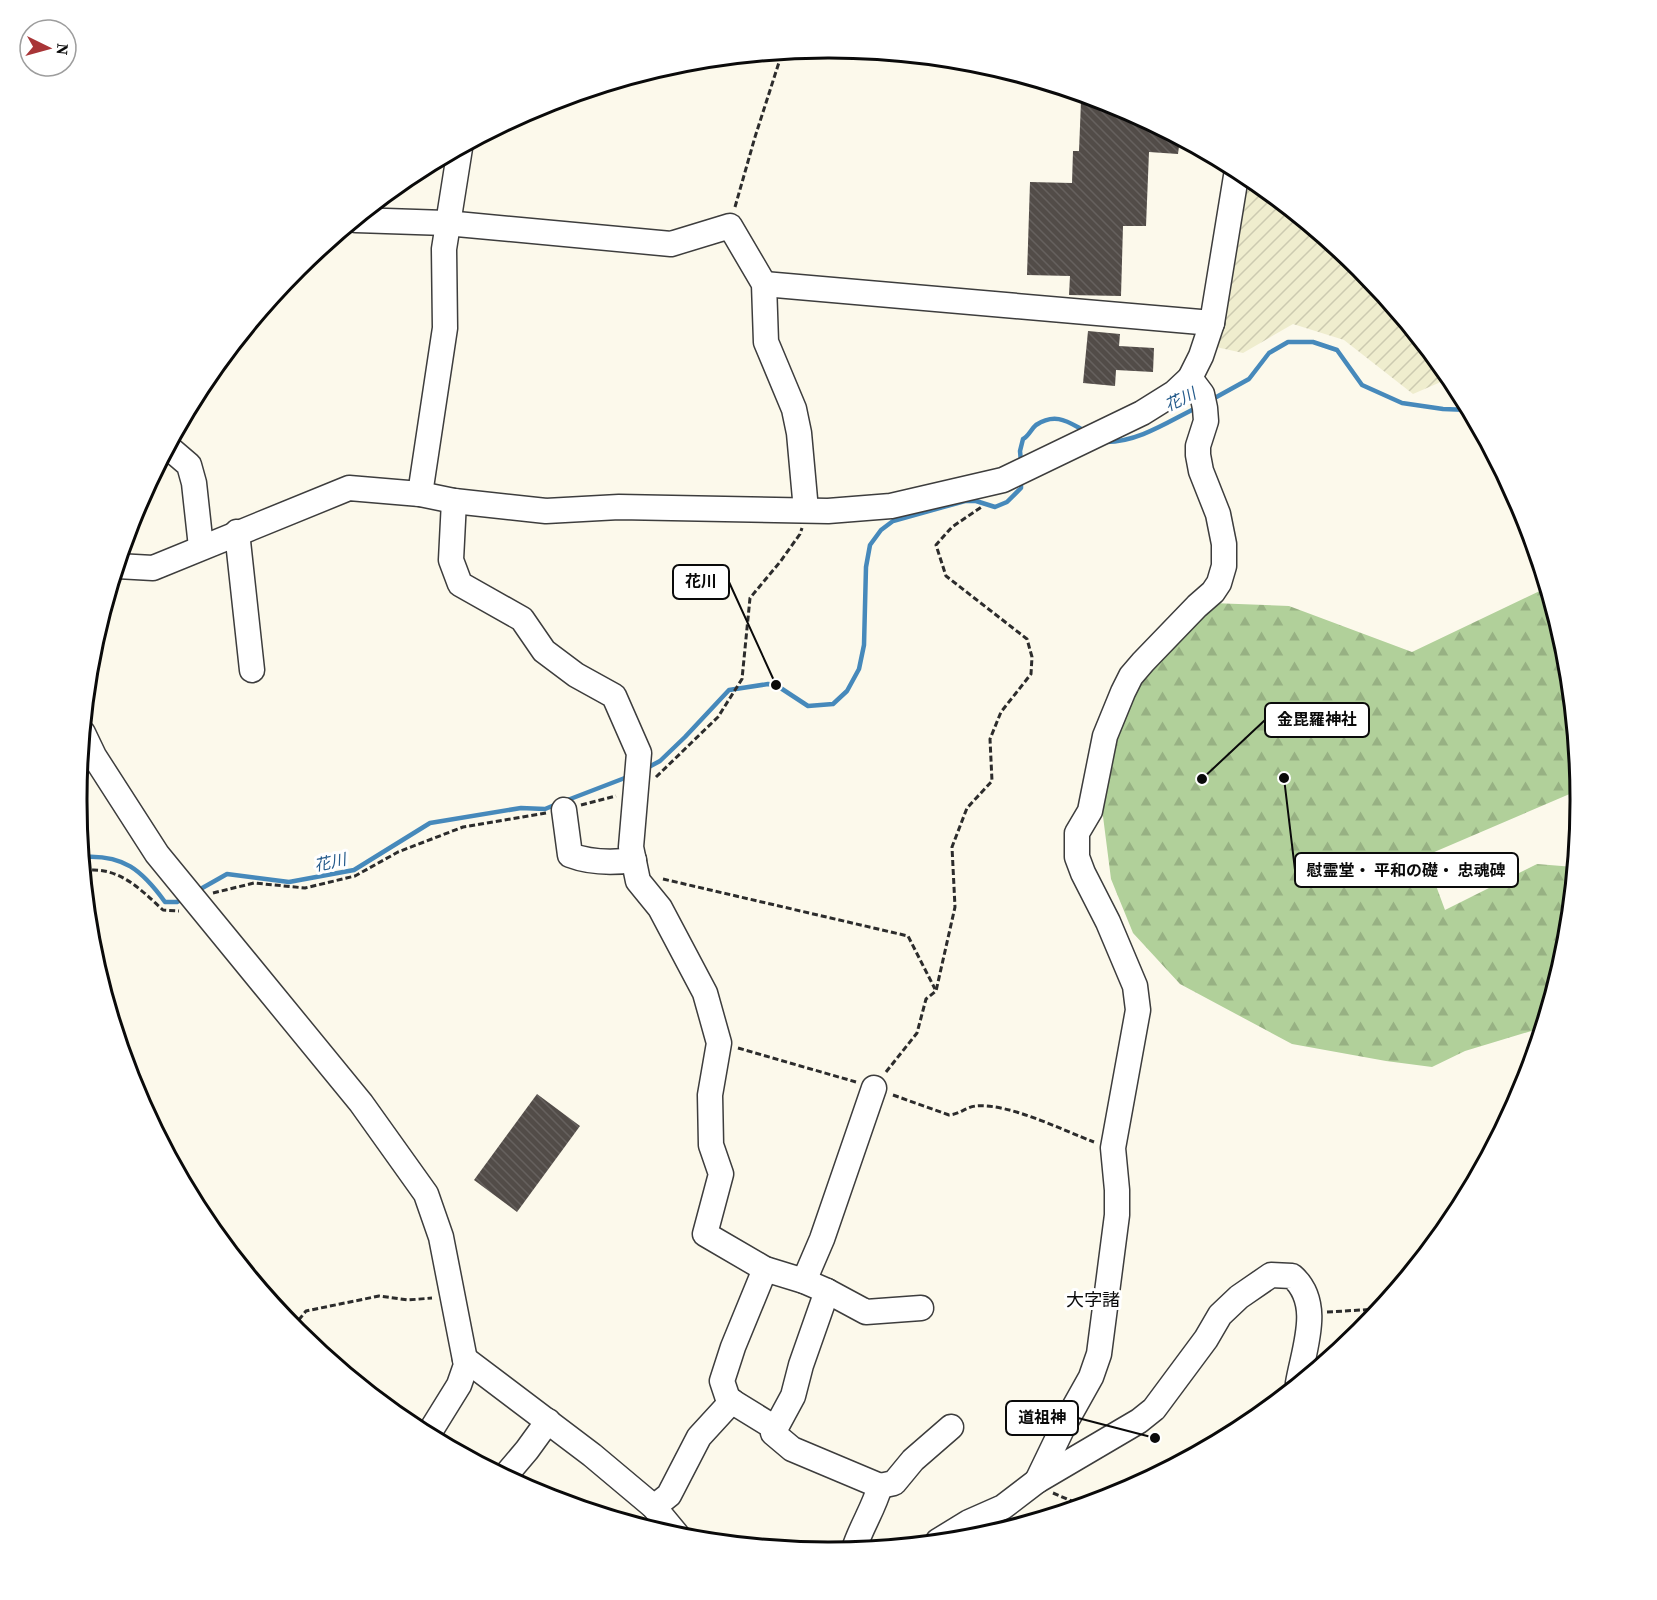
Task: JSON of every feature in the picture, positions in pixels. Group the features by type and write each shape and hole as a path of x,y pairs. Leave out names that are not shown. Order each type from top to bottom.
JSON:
{"street":[{"path":"420,494 445,328 446,223 458,158"},
{"path":"125,566 153,568 349,488 420,494 454,501 546,511 619,507 828,511 891,506 1003,480 1142,413 1174,393 1190,378 1201,356 1212,322 1235,180"},
{"path":"367,220 446,223 671,244 730,226 764,284 766,342 794,409 799,432 806,510"},
{"path":"764,284 1212,322"},
{"path":"1037,1481 1063,1427 1091,1377 1099,1354 1117,1215 1118,1190 1113,1148 1138,1010 1135,986 1077,857 1077,833 1090,811 1105,736 1112,714 1131,676 1213,592 1219,583 1224,566 1224,544 1218,514 1201,471 1198,455 1198,446 1206,421 1205,408 1202,394 1190,378"},
{"path":"174,452 189,465 194,483 201,547"},
{"path":"454,501 451,560 460,584 522,619 544,651 576,675 614,696 639,753 631,847 638,881 660,908 705,993 719,1043 710,1095 711,1145 721,1174 705,1234 765,1269 804,1281 866,1312 921,1308"},
{"path":"237,532 252,670"},
{"path":"89,746 157,854 361,1103 426,1194 441,1237 466,1365 459,1385 433,1427"},
{"path":"564,810 570,855 580,859 635,867"},
{"path":"804,1281 822,1239 874,1088"},
{"path":"765,1269 733,1347 722,1381 728,1399 775,1428"},
{"path":"956,1530 1003,1507 1037,1481 1139,1421 1154,1409 1206,1339 1220,1315 1239,1297 1271,1275 1292,1276 1302,1284 1307,1297 1310,1312 1300,1371"},
{"path":"827,1291 801,1365 793,1396 773,1432 792,1449 880,1486 894,1483 913,1460 951,1427"},
{"path":"465,1359 548,1421 654,1507 667,1523"},
{"path":"654,1507 669,1495 699,1437 732,1401"},
{"path":"511,1469 548,1421"},
{"path":"857,1541 875,1503 880,1486"}],"path":[{"path":"730,226 754,137 780,60"},
{"path":"874,1088 917,1034 926,999 936,991 956,907 952,847 967,808 992,780 990,739 1001,712 1031,674 1032,657 1027,639 946,576 936,545 952,527 991,501"},
{"path":"91,871 111,871 135,884 164,910 175,912 198,904 212,893 254,883 305,888 355,876 398,852 463,826 564,810 637,790 660,774 718,717 742,679 750,598 800,534 806,510"},
{"path":"635,867 908,936 936,991"},
{"path":"719,1043 874,1088 949,1115 978,1106 1013,1110 1113,1148"},
{"path":"299,1319 306,1311 379,1296 408,1300 452,1296"},
{"path":"1310,1312 1367,1310"},
{"path":"1037,1481 1055,1494 1071,1501"}],"shaded area":[{"path":"1245,187 1280,212 1353,276 1386,311 1441,382 1413,394 1344,340 1293,324 1243,353 1216,347"}],"green space":[{"path":"1540,591 1556,655 1564,703 1568,752 1570,794 1425,856 1445,910 1537,864 1566,866 1556,945 1533,1030 1465,1051 1432,1067 1292,1044 1180,984 1133,933 1111,879 1099,785 1114,695 1185,602 1289,606 1412,652"}],"building":[{"path":"1081,103 1112,115 1179,147 1178,154 1149,152 1146,226 1123,226 1121,296 1069,295 1070,276 1027,275 1030,182 1072,183 1073,151 1079,151"},
{"path":"1088,331 1120,334 1119,346 1154,348 1153,372 1116,370 1115,386 1083,383"},
{"path":"537,1094 580,1126 517,1212 474,1180"}],"waterway":[{"name":"花川","path":"1211,400 1249,379 1269,353 1288,342 1313,342 1337,350 1362,385 1402,403 1459,410"},
{"name":"花川","path":"1106,442 1142,435 1198,407"},
{"name":"花川","path":"1021,462 1020,451 1023,439 1043,421 1062,420 1085,431"},
{"name":"花川","path":"645,769 660,761 729,690 768,684 776,685 808,706 833,704 847,691 859,669 864,645 866,567 870,545 881,530 893,521 965,501 976,501 995,507 1007,502 1021,488 1021,480"},
{"name":"花川","path":"565,801 630,776"},
{"name":"花川","path":"197,891 227,874 289,882 354,870 430,823 521,808 545,809 557,804"},
{"name":"花川","path":"90,857 109,858 130,866 148,881 165,902 177,902 184,898"}],"place":[{"name":"花川","path":"776,685"},
{"name":"慰霊堂・ 平和の礎・ 忠魂碑","path":"1284,778"},
{"name":"金毘羅神社","path":"1202,779"},
{"name":"道祖神","path":"1155,1438"}],"district":[{"name":"大字諸","path":"1093,1299"}]}
